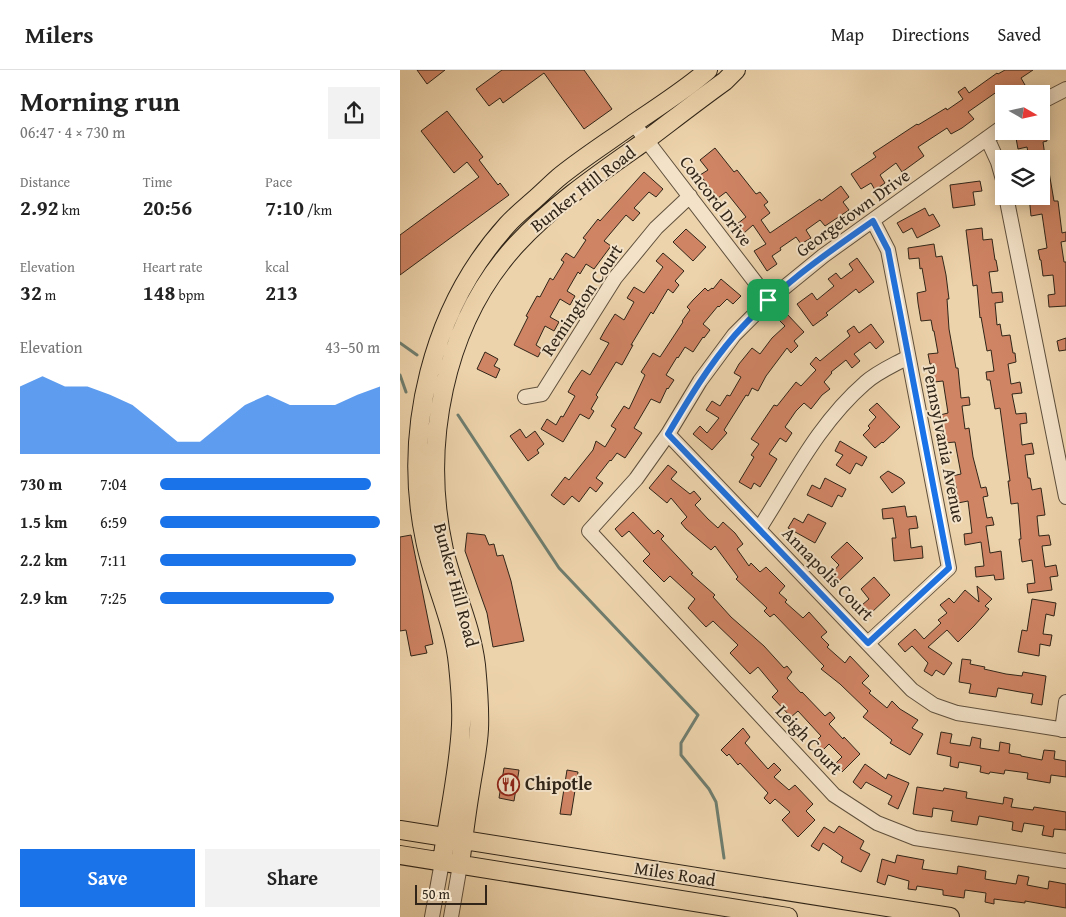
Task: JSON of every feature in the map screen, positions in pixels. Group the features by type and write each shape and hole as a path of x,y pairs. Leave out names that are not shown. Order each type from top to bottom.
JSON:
{"main road":[{"name":"Bunker Hill Road","path":"442,862 459,754 467,662 467,623 444,553 430,523 418,459 423,400 438,344 451,311 476,266 508,224 559,178 708,70"},
{"name":"Bunker Hill Road","path":"430,523 436,500 435,450 442,397 454,354 464,328 480,296 501,263 540,220 579,188 646,140 736,70"},
{"name":"Bunker Hill Road","path":"460,865 479,731 479,707 467,662"},
{"name":"Miles Road","path":"400,830 950,917"},
{"name":"Miles Road","path":"400,855 788,917"}],"street":[{"path":"1050,97 1066,89"},
{"name":"Concord Drive","path":"634,124 768,300"},
{"name":"Georgetown Drive","path":"590,531 636,479 668,434 700,381 729,343 768,300 823,256 995,132"},
{"path":"987,138 995,155"},
{"name":"Remington Court","path":"525,397 542,394 615,278 656,228 690,196"},
{"path":"1008,205 1066,497"},
{"name":"Pennsylvania Avenue","path":"868,643 949,568 888,250 873,221"},
{"path":"759,529 800,461 834,414 866,382 908,357"},
{"name":"Annapolis Court","path":"668,434 912,690 934,705 957,713 1064,730"},
{"name":"Leigh Court","path":"590,531 834,795 877,824 915,838 1066,861"},
{"path":"1064,730 1066,702"},
{"path":"432,917 442,862"},
{"path":"450,917 460,865"}],"building":[{"path":"417,70 445,70 427,84"},
{"path":"502,70 584,70 612,109 584,129 544,73 503,103 500,98 489,106 476,89"},
{"path":"1005,70 1033,70 1021,78 1025,85 995,85 995,93 968,112 974,119 951,134 947,128 918,147 924,156 902,172 896,163 880,175 885,183 875,190 871,183 861,189 851,174 876,157 873,153 917,124 946,108 947,110 963,99 958,92 965,87 969,93"},
{"path":"447,111 483,157 479,160 498,185 500,183 509,195 400,275 400,235 479,177 467,162 454,173 421,131"},
{"path":"1016,140 1047,140 1043,142 1044,150 1028,150 1027,147 1018,149"},
{"path":"715,148 734,172 737,170 756,194 760,192 768,202 764,205 770,213 761,220 770,233 841,186 849,197 843,202 849,210 825,226 820,220 806,230 811,238 801,244 796,237 780,248 781,250 772,256 777,264 767,271 754,251 766,244 753,225 744,233 737,224 746,217 726,192 718,198 700,175 708,170 700,160"},
{"path":"644,172 663,189 656,197 649,192 634,208 640,213 633,221 626,215 604,241 611,246 594,269 586,264 580,274 578,272 567,291 575,296 570,305 560,299 550,317 559,322 554,331 545,326 536,345 542,349 538,357 514,345 537,296 540,297 550,278 553,280 564,262 561,260 566,253 574,258 586,240 583,238 598,219 600,221"},
{"path":"1050,178 1054,201 1058,201 1062,233 1066,232 1066,241 1061,242 1064,262 1066,262 1066,306 1049,307 1048,295 1055,294 1053,275 1043,276 1038,250 1047,248 1042,214 1031,216 1030,205 1050,205"},
{"path":"980,181 982,191 973,192 975,205 953,208 950,185"},
{"path":"925,208 929,216 933,214 940,226 917,238 912,228 903,233 897,223"},
{"path":"982,228 983,240 992,239 998,271 989,272 992,293 1002,292 1003,302 995,303 997,325 1000,324 1002,336 1010,335 1013,353 1015,353 1016,362 1008,364 1011,384 1020,382 1022,393 1012,394 1016,414 1026,413 1027,423 1020,424 1022,445 1032,443 1034,454 1025,455 1028,478 1030,478 1032,490 1041,488 1045,515 1037,516 1039,536 1049,535 1051,545 1042,546 1045,567 1056,565 1058,576 1050,577 1052,590 1028,593 1027,584 1035,583 1032,560 1022,562 1018,503 1011,504 1008,481 1010,481 1000,408 995,409 990,380 987,380 986,372 994,371 991,350 987,351 980,318 977,285 973,286 966,230"},
{"path":"686,229 706,247 693,261 673,242"},
{"path":"934,244 936,257 942,256 946,275 949,299 947,299 949,329 956,368 958,368 961,398 969,397 970,405 962,406 965,429 969,428 973,457 981,488 986,487 988,496 983,497 987,518 992,517 994,525 986,526 990,553 1001,551 1004,579 995,580 994,575 976,577 975,567 984,566 981,542 965,545 964,534 972,533 968,501 958,503 956,486 952,476 961,474 955,442 945,443 940,415 948,413 943,381 934,382 932,364 930,364 928,354 938,353 934,331 931,320 921,321 918,303 917,293 926,291 922,268 920,269 919,258 909,259 908,248"},
{"path":"663,253 684,271 675,281 679,285 673,293 668,289 653,314 651,312 631,345 633,345 622,365 616,362 596,395 598,397 591,409 594,411 589,419 580,414 563,442 541,429 547,419 556,425 561,416 563,417 575,396 568,392 573,383 582,370 590,375 609,343 600,339 605,330 615,314 624,320 634,302 627,298 634,287 644,293 663,267 656,261"},
{"path":"857,258 874,282 859,293 856,289 813,326 797,304 812,293 817,300 834,286 828,279 836,273 841,279 853,270 849,264"},
{"path":"721,279 741,296 733,304 727,299 718,306 703,324 710,330 693,352 685,347 677,357 666,375 674,380 667,388 660,403 651,399 634,428 642,433 625,458 617,453 610,460 596,478 603,483 596,492 590,487 579,502 572,496 564,505 551,495 565,477 569,480 593,450 596,441 605,447 616,429 611,426 624,406 629,409 645,375 641,372 653,353 660,357 690,310 687,307 705,288 708,291 713,289"},
{"path":"786,313 804,332 794,341 798,346 791,353 787,348 766,376 758,391 752,388 748,396 746,395 724,430 727,433 712,450 693,434 700,426 707,433 719,418 706,410 712,401 720,406 727,395 730,396 741,377 734,373 739,364 752,348 760,354 772,338 785,326 779,320"},
{"path":"871,324 884,342 876,349 870,342 854,354 860,361 852,368 846,360 831,372 824,382 830,389 822,395 811,409 804,403 796,411 785,427 792,433 786,442 780,438 769,454 777,459 760,487 754,483 751,489 739,482 754,457 751,455 759,444 751,439 774,405 777,406 796,382 801,386 816,370 810,364 816,357 820,361 850,336 847,331 854,326 859,333"},
{"path":"1066,338 1066,350 1059,351 1057,341"},
{"path":"485,352 498,359 494,366 500,369 496,378 477,369"},
{"path":"877,403 900,427 875,448 863,435 870,428 868,426 876,417 869,410"},
{"path":"520,429 526,438 535,431 544,444 537,450 539,453 528,461 510,436"},
{"path":"840,441 867,457 862,466 856,463 850,474 836,465 843,455 835,451"},
{"path":"668,465 677,472 671,479 690,494 694,491 701,499 695,505 708,519 718,528 723,522 735,533 743,544 737,549 749,566 751,563 760,572 766,567 785,586 779,593 787,600 785,602 803,618 809,612 827,632 821,637 829,645 827,647 845,663 850,656 869,676 862,683 871,691 869,693 887,708 892,701 900,709 918,720 912,728 923,734 910,755 890,743 892,740 863,717 868,711 821,669 824,666 774,614 770,617 764,611 767,608 736,579 738,577 715,546 711,550 686,529 681,523 687,517 671,498 667,503 649,488"},
{"path":"888,471 902,479 905,483 892,493 880,477"},
{"path":"825,478 846,489 842,497 838,495 832,507 807,495 812,485 820,489"},
{"path":"905,506 907,517 916,516 918,528 909,529 911,548 922,546 923,558 894,561 892,538 896,538 893,518 883,519 882,509"},
{"path":"633,512 654,534 658,530 664,536 661,539 693,573 691,574 715,595 713,597 731,617 764,646 784,668 787,666 792,672 787,678 801,693 825,716 830,712 835,718 829,724 860,754 842,772 835,764 842,757 829,744 822,751 815,742 821,736 798,711 791,717 772,697 778,691 758,667 750,674 730,653 738,645 713,621 706,627 688,608 695,599 670,576 664,582 643,561 650,554 629,531 622,537 615,529"},
{"path":"808,514 826,523 815,543 788,528 794,518 803,523"},
{"path":"467,533 485,535 489,545 494,544 497,556 503,555 511,581 524,641 493,647 487,613 465,551"},
{"path":"411,535 433,644 425,646 427,653 411,656 406,630 400,631 400,537"},
{"path":"847,542 863,558 839,581 832,573 839,565 831,557"},
{"path":"874,577 890,595 870,614 862,605 869,599 861,589"},
{"path":"977,586 992,599 985,606 989,609 958,642 947,630 928,647 952,663 944,675 936,670 932,676 924,671 928,663 912,646 905,652 898,644 915,629 924,639 941,623 938,620 947,613 940,605 949,598 954,603 965,590 979,602"},
{"path":"1032,599 1056,603 1054,616 1046,614 1043,634 1052,635 1050,646 1040,644 1039,656 1018,652 1022,630 1027,631"},
{"path":"962,659 971,660 970,664 985,667 984,669 1006,674 1022,676 1023,672 1046,676 1042,705 1031,703 1033,694 998,688 996,697 969,693 971,684 959,682"},
{"path":"743,728 750,737 745,743 768,769 774,763 781,770 774,777 789,790 795,785 813,804 806,811 815,820 798,837 782,820 790,812 775,799 770,804 764,798 768,793 740,763 738,765 729,754 727,756 721,750"},
{"path":"941,732 952,734 950,743 970,746 972,737 981,739 980,748 999,751 1000,742 1010,744 1009,753 1042,760 1044,750 1055,751 1054,759 1066,761 1066,777 1051,775 1050,783 1027,779 1028,773 1005,770 1004,774 990,772 989,774 980,772 981,766 959,762 958,768 950,766 951,757 937,754"},
{"path":"865,764 886,779 888,774 909,783 898,809 888,804 892,796 866,782 861,789 853,782"},
{"name":"Chipotle","path":"504,768 519,770 514,801 499,798"},
{"path":"567,770 578,772 571,815 560,814"},
{"path":"917,787 943,791 944,788 967,792 966,798 1003,804 1004,797 1013,799 1011,807 1033,810 1034,807 1066,812 1066,830 1054,829 1053,837 1042,835 1044,826 1024,823 1022,832 1012,830 1013,822 979,816 977,825 951,821 953,811 933,808 932,817 913,814"},
{"path":"839,826 864,841 860,849 870,854 861,872 841,862 843,857 823,843 819,851 811,846 824,827 834,833"},
{"path":"897,855 924,860 922,869 957,874 958,866 986,871 985,879 1016,884 1018,875 1029,877 1027,885 1048,889 1049,881 1066,884 1066,908 1025,901 1025,903 994,899 994,904 985,902 986,893 965,890 964,898 943,895 943,890 917,886 916,890 908,889 909,881 888,875 885,885 877,882 882,859 895,863"}],"waterway":[{"path":"400,343 417,355"},
{"path":"400,375 406,392"},
{"path":"458,415 559,568 698,715 681,743 681,755 709,789 716,802 724,858"}],"place":[{"name":"Chipotle","path":"509,784"}],"route":[{"path":"873,221 888,250 949,568 868,643 668,434 700,381 734,336 768,300 823,256 873,221"}]}
